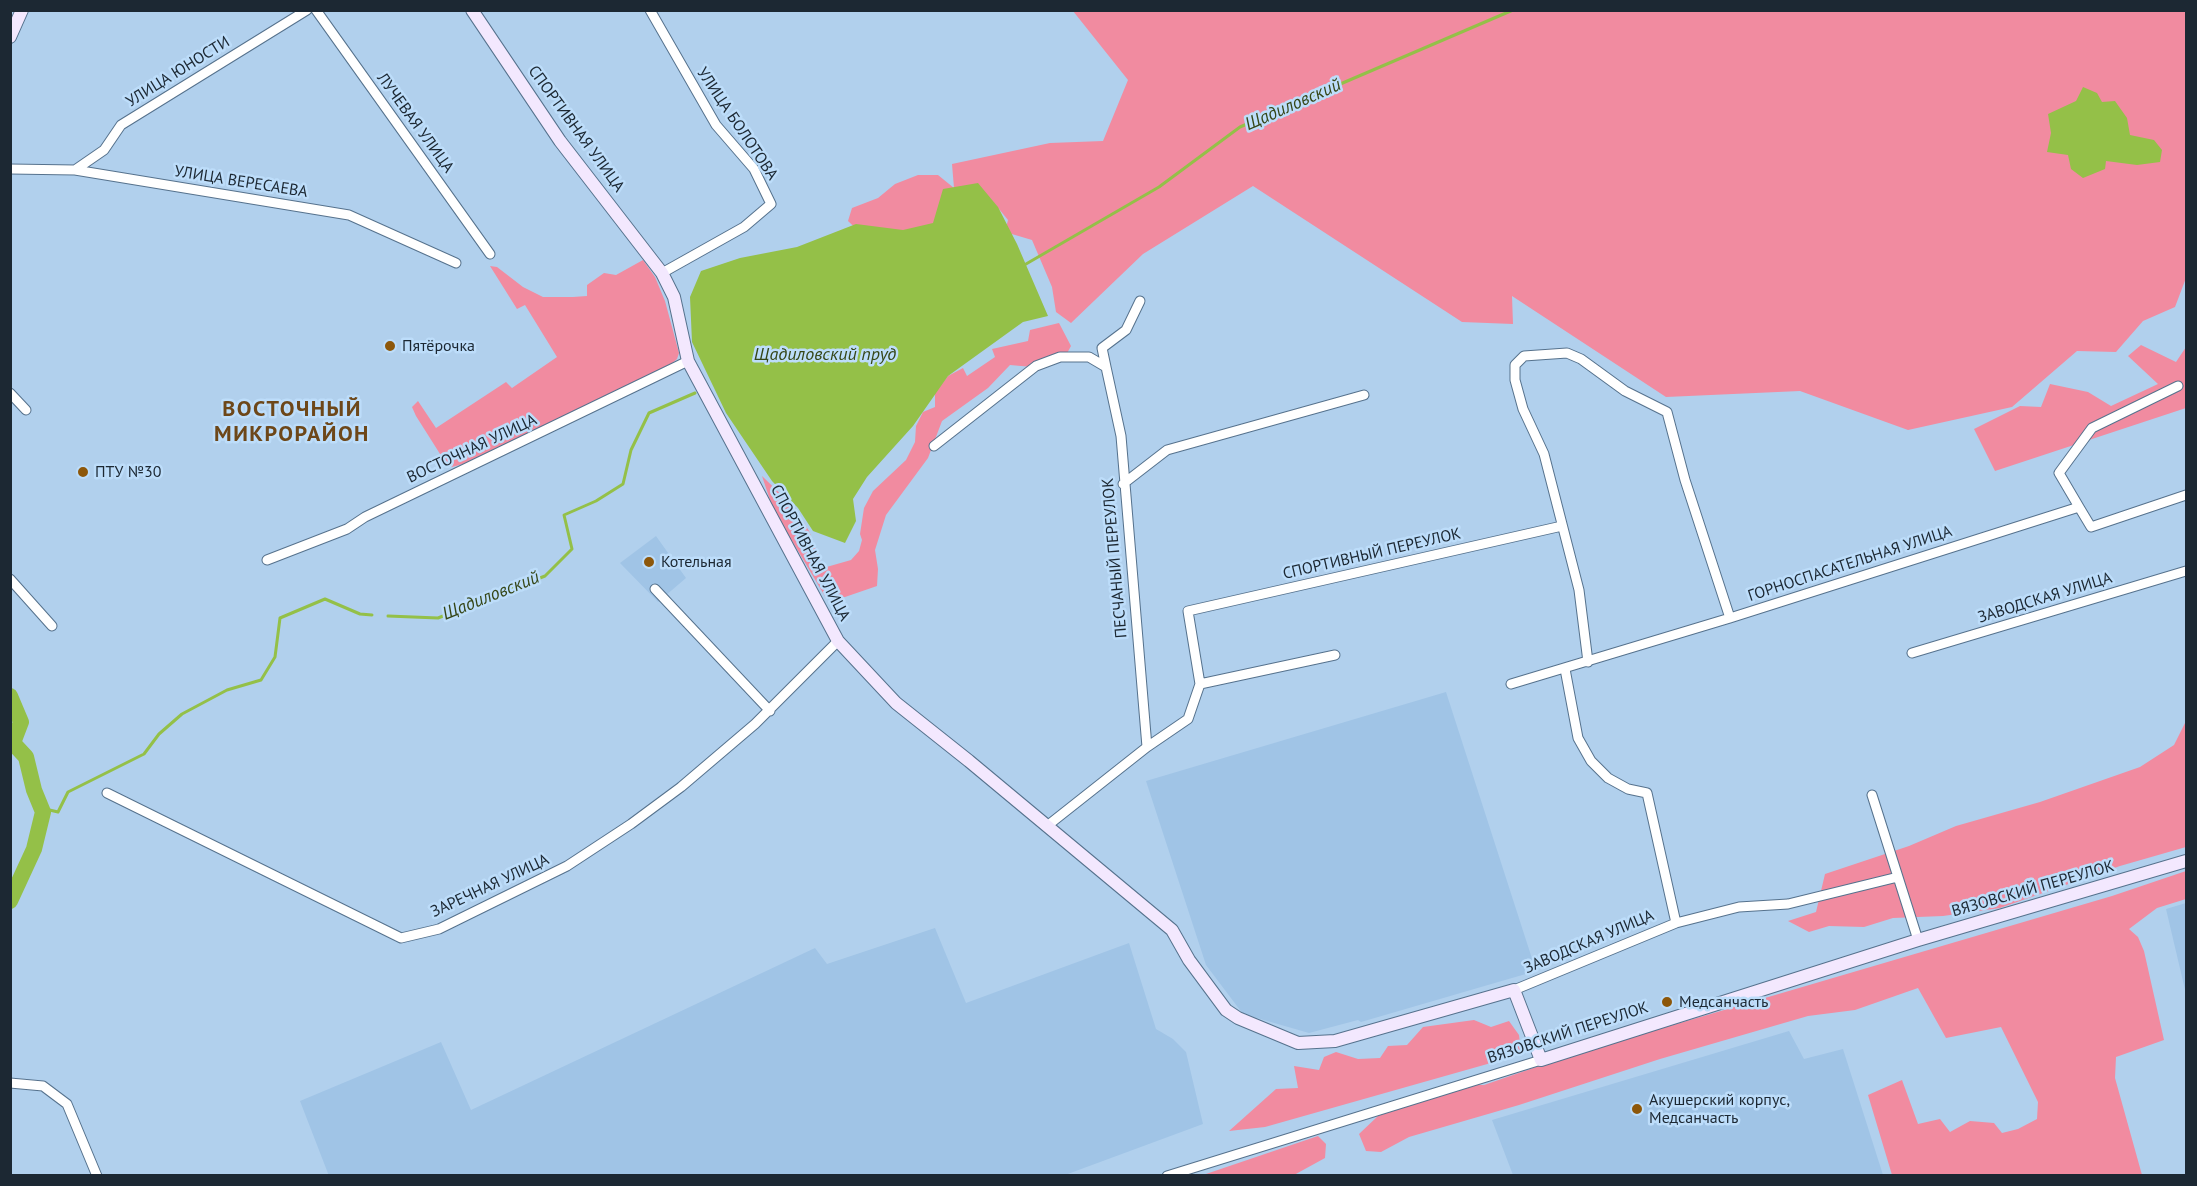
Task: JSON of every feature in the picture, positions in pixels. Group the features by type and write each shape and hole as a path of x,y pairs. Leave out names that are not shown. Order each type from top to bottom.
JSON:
{"street":[{"path":"10,37 22,10"},
{"name":"УЛИЦА ЮНОСТИ","path":"75,170 104,150 121,125 307,10"},
{"name":"ЛУЧЕВАЯ УЛИЦА","path":"316,10 490,254"},
{"name":"СПОРТИВНАЯ УЛИЦА","path":"472,10 560,141 662,273 676,305 688,361 838,641 896,703 1172,930 1189,960 1226,1010 1238,1018 1298,1043 1335,1041 1514,990"},
{"name":"УЛИЦА БОЛОТОВА","path":"650,10 716,125 754,169 771,204 744,226 662,273"},
{"name":"УЛИЦА ВЕРЕСАЕВА","path":"10,170 75,170 349,215 456,263"},
{"path":"1106,366 1102,348 1126,330 1140,301"},
{"path":"1588,662 1579,590 1544,454 1523,409 1515,380 1515,365 1524,356 1567,353 1581,359 1625,392 1667,412 1685,480 1730,618"},
{"path":"934,446 1036,366 1060,357 1089,357 1106,366"},
{"name":"ВОСТОЧНАЯ УЛИЦА","path":"267,561 347,529 365,517 688,361"},
{"name":"ПЕСЧАНЫЙ ПЕРЕУЛОК","path":"1106,366 1120,436 1147,747"},
{"path":"2178,386 2092,428 2059,473 2091,526 2187,495"},
{"path":"10,393 26,410"},
{"path":"1123,484 1167,450 1364,395"},
{"name":"ГОРНОСПАСАТЕЛЬНАЯ УЛИЦА","path":"1511,684 1730,618 2079,507"},
{"name":"СПОРТИВНЫЙ ПЕРЕУЛОК","path":"1200,684 1188,611 1562,526"},
{"name":"ЗАВОДСКАЯ УЛИЦА","path":"1912,653 2187,571"},
{"path":"10,579 52,626"},
{"path":"655,589 770,711"},
{"name":"ЗАРЕЧНАЯ УЛИЦА","path":"107,793 401,938 439,929 567,866 681,788 770,711 838,641"},
{"path":"1047,826 1147,747 1188,719 1200,684 1335,655"},
{"name":"ЗАВОДСКАЯ УЛИЦА","path":"1565,669 1578,738 1591,760 1608,778 1628,789 1647,793 1676,922"},
{"path":"1872,795 1918,940"},
{"name":"ВЯЗОВСКИЙ ПЕРЕУЛОК","path":"1167,1176 1918,940 2187,861"},
{"name":"ЗАВОДСКАЯ УЛИЦА","path":"1514,990 1676,922 1739,907 1788,904 1898,877"},
{"path":"1514,990 1541,1060"},
{"path":"10,1083 44,1086 67,1104 97,1176"}],"shaded area":[{"path":"1073,11 2186,11 2186,278 2175,307 2143,321 2116,352 2077,351 2012,407 1908,430 1800,391 1666,397 1512,296 1513,324 1462,322 1253,186 1143,254 1071,323 1056,312 1052,287 1032,240 1005,232 1008,220 990,198 950,221 869,241 848,221 852,208 878,198 895,184 918,175 938,175 954,188 952,164 1050,143 1103,141 1128,80"},
{"path":"643,260 655,277 665,301 679,353 677,359 670,365 463,464 452,467 447,465 416,416 412,407 418,401 436,428 506,382 512,388 557,357 525,305 517,309 490,266 497,267 523,287 543,297 573,297 587,296 587,285 604,273 616,275"},
{"path":"1059,323 1071,346 1065,357 1056,363 1032,367 1010,365 988,388 942,421 928,458 886,515 875,550 878,569 877,586 845,597 826,598 773,509 762,476 795,508 809,531 823,568 851,560 859,551 862,540 860,534 864,508 873,491 906,460 915,442 916,426 923,412 935,407 935,393 948,376 963,368 967,376 995,357 992,349 1028,341 1030,330"},
{"path":"2141,345 2176,362 2186,347 2186,408 1995,471 1974,429 2020,406 2041,407 2050,384 2088,392 2111,406 2158,384 2128,356"},
{"path":"656,536 686,578 658,602 620,563"},
{"path":"1446,692 1536,971 1361,1022 1358,1020 1309,1033 1243,1014 1206,965 1146,781"},
{"path":"2186,721 2186,847 2120,866 2000,908 1943,916 1893,918 1864,927 1829,926 1809,932 1788,921 1816,912 1825,874 1909,846 1956,826 2040,802 2140,767 2174,745"},
{"path":"2186,871 2186,899 2157,908 2129,929 2138,937 2144,951 2164,1040 2116,1057 2115,1078 2142,1175 1892,1175 1868,1095 1902,1080 1918,1124 1940,1119 1950,1132 1970,1121 1994,1123 2002,1133 2018,1129 2037,1119 2038,1102 2001,1027 1946,1038 1918,988 1855,1010 1808,1016 1660,1059 1519,1105 1409,1137 1381,1152 1366,1151 1359,1134 1378,1116 1469,1085 1484,1085 1571,1055 2112,896"},
{"path":"2186,903 2186,994 2166,909"},
{"path":"935,928 966,1003 1129,943 1156,1029 1173,1039 1186,1052 1203,1124 1065,1175 329,1176 300,1101 441,1042 471,1110 815,948 827,964"},
{"path":"1474,1020 1491,1027 1509,1021 1519,1035 1521,1051 1505,1059 1265,1127 1229,1131 1276,1089 1298,1088 1294,1066 1319,1070 1324,1057 1336,1052 1358,1059 1380,1058 1388,1046 1407,1045 1423,1027"},
{"path":"1789,1031 1804,1059 1843,1049 1883,1175 1513,1175 1492,1120"},
{"path":"1318,1136 1326,1144 1325,1158 1294,1175 1203,1175"}],"water":[{"path":"2083,87 2097,93 2102,102 2115,101 2127,118 2130,135 2154,140 2162,150 2160,162 2137,165 2106,161 2105,169 2083,178 2071,169 2068,155 2047,152 2051,133 2048,114 2076,101"},
{"name":"Щадиловский пруд","path":"978,183 998,207 1017,244 1048,316 1023,322 948,376 913,426 867,477 853,499 856,521 845,543 813,531 798,508 772,481 726,413 692,342 690,297 701,271 740,258 797,247 856,224 903,230 933,223 943,189"}],"waterway":[{"name":"Щадиловский","path":"1026,264 1159,187 1240,127 1513,10"},
{"name":"Щадиловский","path":"388,616 438,618 545,576 572,549 564,515 596,501 623,484 631,450 649,413 695,393"},
{"name":"Щадиловский","path":"41,808 58,812 68,792 144,754 159,734 182,714 227,690 261,680 275,657 280,618 325,599 360,614 372,615"},
{"path":"10,696 21,722 13,743 26,757 34,790 43,812 34,849 10,901"}],"place":[{"name":"Пятёрочка","path":"390,346"},
{"name":"ПТУ №30","path":"83,472"},
{"name":"Котельная","path":"649,562"},
{"name":"Медсанчасть","path":"1667,1002"},
{"name":"Акушерский корпус, Медсанчасть","path":"1637,1109"}],"district":[{"name":"ВОСТОЧНЫЙ МИКРОРАЙОН","path":"292,422"}]}
